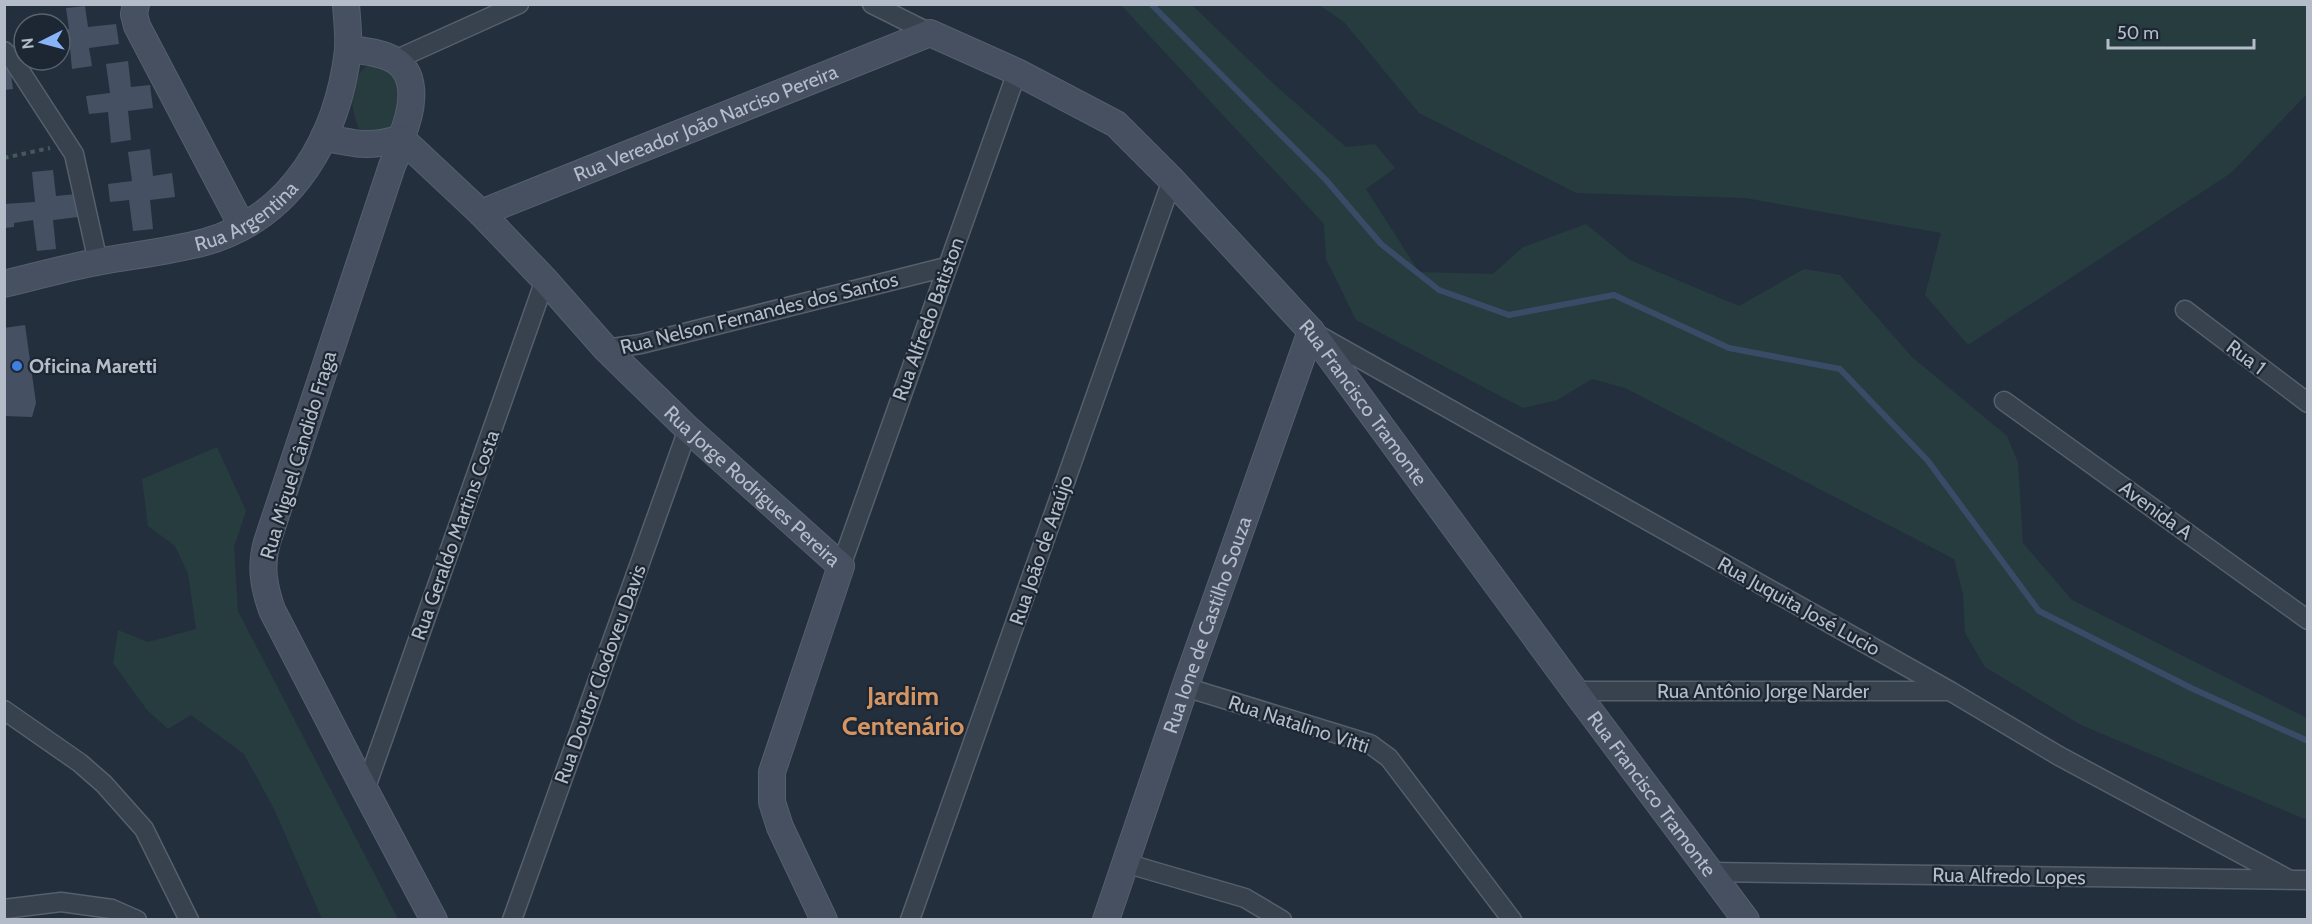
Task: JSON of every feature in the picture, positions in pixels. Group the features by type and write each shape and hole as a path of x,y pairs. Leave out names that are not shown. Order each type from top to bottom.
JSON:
{"street":[{"path":"136,4 134,14 136,26 242,226"},
{"name":"Rua Argentina","path":"4,284 98,262 205,242 267,212 284,197 312,159 324,136 338,96 348,49 346,4"},
{"path":"395,60 519,4"},
{"name":"Rua Francisco Tramonte","path":"872,4 1017,72 1116,124 1172,180 1311,331 1746,920"},
{"name":"Rua Vereador João Narciso Pereira","path":"481,213 930,33"},
{"path":"324,136 362,145 380,145 402,139 408,122 412,87 408,75 395,60 348,49"},
{"path":"4,51 19,68 74,154 98,262"},
{"name":"Rua Alfredo Batiston","path":"841,566 1017,72"},
{"name":"Rua Jorge Rodrigues Pereira","path":"402,139 481,213 606,349 688,429 841,566 772,772 772,802 780,827 824,920"},
{"name":"Rua Miguel Cândido Fraga","path":"402,139 263,555 264,583 273,610 364,790 434,920"},
{"name":"Rua João de Araújo","path":"910,920 1172,180"},
{"name":"Rua Nelson Fernandes dos Santos","path":"606,349 641,344 946,267"},
{"name":"Rua Geraldo Martins Costa","path":"364,790 545,280"},
{"name":"Rua 1","path":"2186,310 2307,403"},
{"name":"Rua Ione de Castilho Souza","path":"1106,920 1185,687 1311,331"},
{"name":"Rua Juquita José Lucio","path":"1311,331 1950,691 2059,756 2288,879"},
{"name":"Avenida A","path":"2004,401 2307,620"},
{"name":"Rua Doutor Clodoveu Davis","path":"512,920 688,429"},
{"name":"Rua Natalino Vitti","path":"1185,687 1370,744 1389,758 1512,920"},
{"name":"Rua Antônio Jorge Narder","path":"1575,691 1950,691"},
{"path":"4,710 80,763 104,784 144,829 189,920"},
{"path":"1125,863 1245,898 1282,920"},
{"name":"Rua Alfredo Lopes","path":"1710,873 2307,880"},
{"path":"4,909 61,902 112,909 137,920"}],"path":[{"path":"4,158 68,145"}],"green space":[{"path":"1121,5 1192,5 1276,86 1346,147 1375,144 1395,168 1366,189 1419,272 1493,274 1523,247 1586,224 1630,260 1739,306 1804,269 1840,275 1912,357 2007,436 2018,462 2023,543 2072,600 2307,718 2307,820 2081,725 1985,667 1965,633 1963,594 1954,559 1625,388 1592,379 1557,400 1523,408 1356,320 1326,259 1324,224"},
{"path":"1319,5 2307,5 2307,94 2231,173 1968,345 1925,295 1941,233 1745,198 1576,193 1419,113 1344,22"},
{"path":"374,63 393,69 402,92 394,128 369,134 359,128 352,101 355,82 359,74"},
{"path":"217,447 246,511 234,547 238,611 398,919 322,919 274,809 244,754 191,715 168,729 147,710 113,663 118,630 148,642 196,629 188,574 175,546 148,526 142,479"}],"building":[{"path":"85,6 88,27 116,24 119,44 89,48 92,66 72,69 72,12 67,12 66,8"},
{"path":"128,61 131,87 150,85 153,108 128,111 131,140 111,143 108,112 89,114 86,96 110,93 106,64"},
{"path":"10,68 13,89 4,90 4,69"},
{"path":"150,149 153,176 172,173 175,197 150,200 153,229 133,231 129,200 110,202 108,184 132,181 128,152"},
{"path":"53,170 56,196 76,194 78,217 53,220 56,249 37,251 33,220 14,223 14,227 4,228 4,204 35,202 32,172"},
{"name":"Oficina Maretti","path":"25,325 36,403 32,417 4,416 4,328"}],"waterway":[{"path":"1151,4 1326,180 1381,244 1439,290 1509,315 1614,295 1729,348 1840,369 1928,461 2039,611 2191,688 2308,741"}],"place":[{"name":"Oficina Maretti","path":"17,366"}],"district":[{"name":"Jardim Centenário","path":"903,711"}]}
